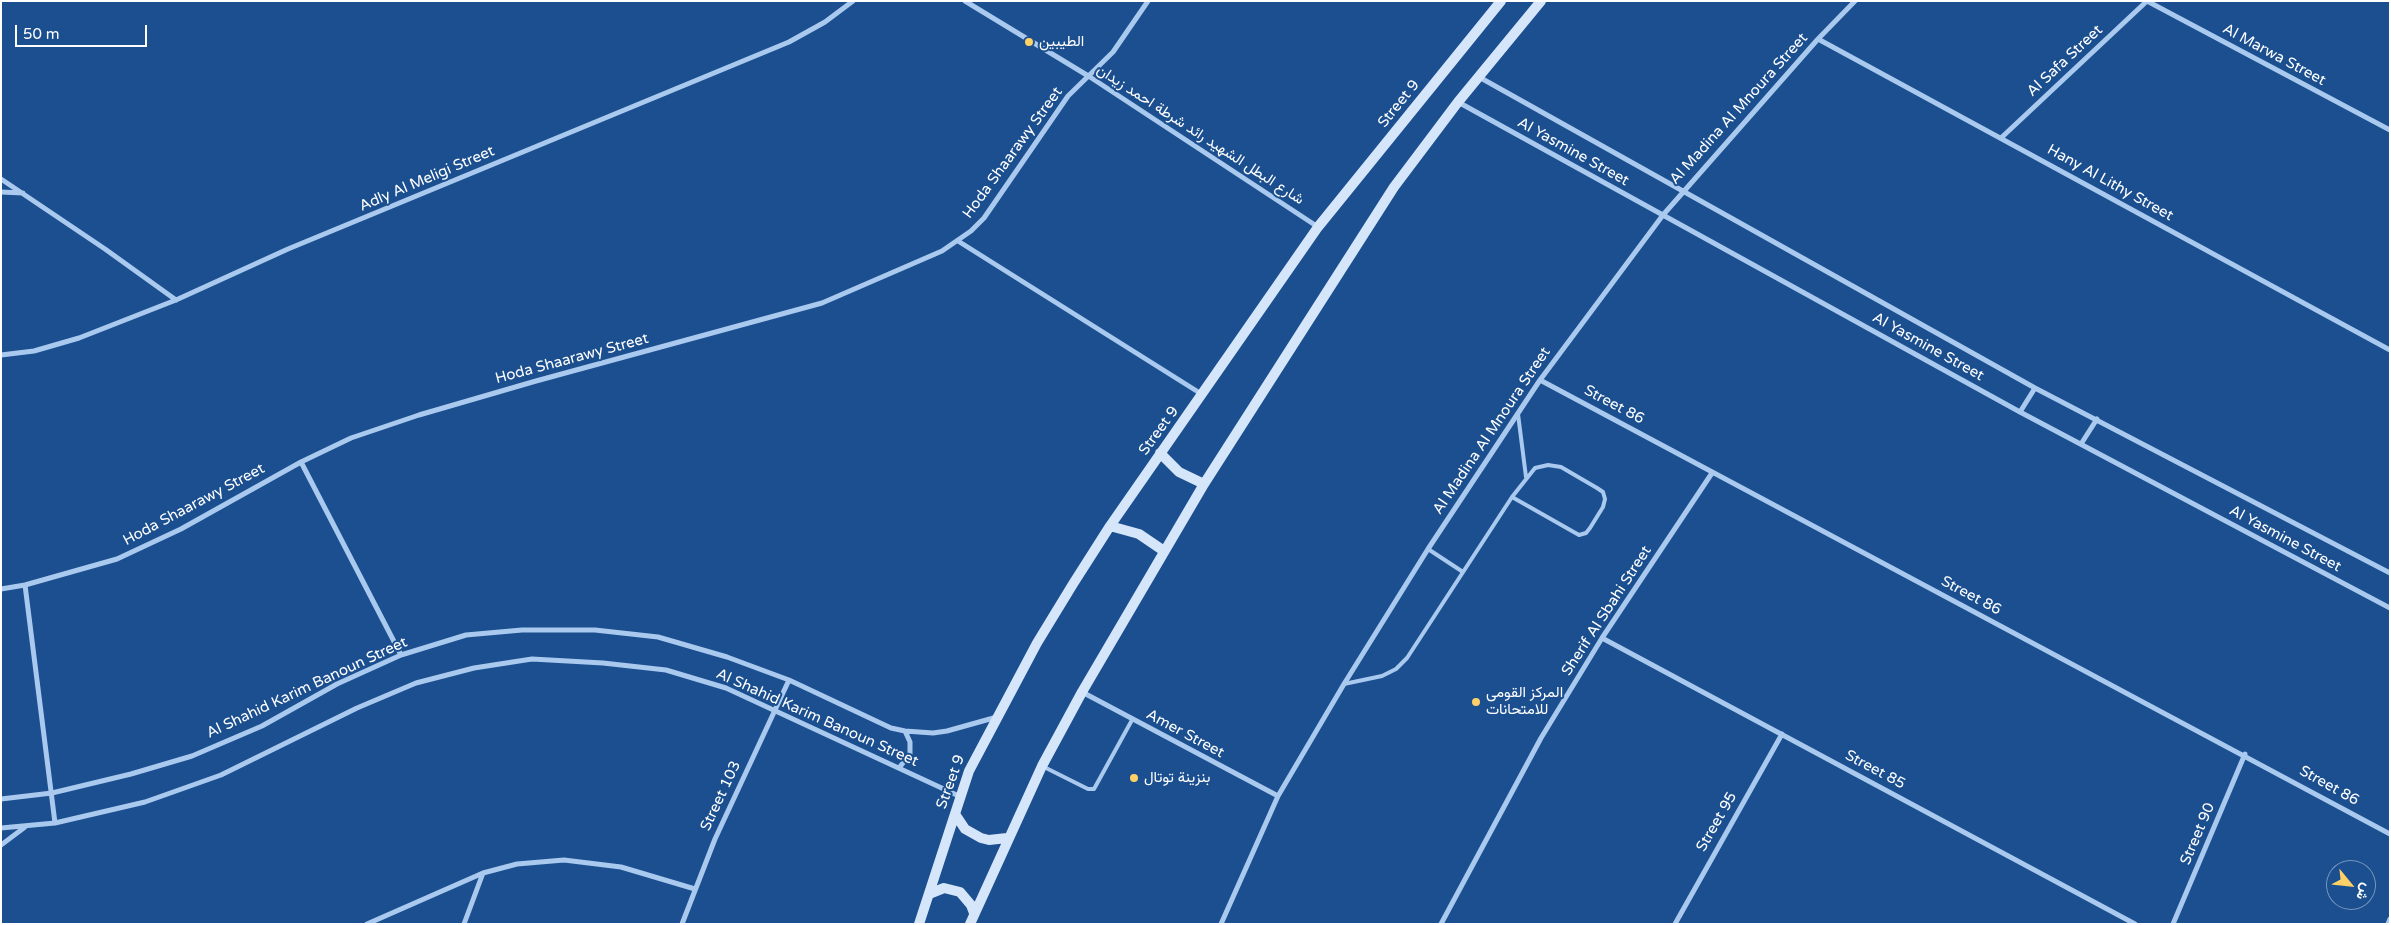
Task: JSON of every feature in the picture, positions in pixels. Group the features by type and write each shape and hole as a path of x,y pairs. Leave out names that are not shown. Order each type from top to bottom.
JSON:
{"main road":[{"name":"Street 9","path":"919,924 969,771 1037,643 1110,526 1203,395 1318,227 1501,1"},
{"path":"970,924 1042,766 1082,692 1204,484 1394,187 1458,102 1540,1"},
{"path":"1160,453 1179,472 1204,484"},
{"path":"1110,526 1139,534 1164,551"},
{"path":"955,814 965,829 981,838 990,840 1008,838"},
{"path":"929,894 944,888 960,892 972,905 974,913"}],"street":[{"name":"Adly Al Meligi Street","path":"1,355 34,351 79,338 176,300 288,250 788,42 825,22 852,1"},
{"name":"شارع البطل الشهيد رائد شرطة احمد زيدان","path":"965,1 1090,77 1318,227"},
{"path":"1090,77 1113,52 1148,1"},
{"name":"Al Madina Al Mnoura Street","path":"1221,924 1278,796 1344,684 1428,549 1540,380 1662,215 1818,39 1855,1"},
{"name":"Al Marwa Street","path":"2147,1 2390,130"},
{"name":"Al Safa Street","path":"2001,138 2147,1"},
{"name":"Hany Al Lithy Street","path":"1818,39 2390,350"},
{"name":"Hoda Shaarawy Street","path":"1,589 25,585 117,558 181,529 301,462 351,438 419,415 536,381 822,303 923,259 958,241 984,218 1068,96 1090,77"},
{"name":"Al Yasmine Street","path":"1478,77 2035,388 2390,573"},
{"name":"Al Yasmine Street","path":"1458,102 2020,412 2390,608"},
{"path":"1,179 176,300"},
{"path":"1,192 23,193"},
{"path":"958,241 1203,395"},
{"name":"Street 86","path":"1540,380 2245,754 2390,834"},
{"path":"2020,412 2035,388"},
{"path":"2081,444 2097,419"},
{"path":"301,462 401,655"},
{"name":"Sherif Al Sbahi Street","path":"1441,924 1537,747 1602,638 1712,472"},
{"path":"25,585 55,823"},
{"name":"Al Shahid Karim Banoun Street","path":"1,799 52,793 131,774 192,756 262,726 337,684 401,655 466,635 522,630 595,630 658,637 727,657 788,680 891,728 905,731 926,733 947,731 997,717"},
{"name":"Street 85","path":"1602,638 2136,924"},
{"name":"Al Shahid Karim Banoun Street","path":"1,828 55,823 145,802 221,775 356,708 416,683 474,668 532,659 603,663 666,670 726,688 961,797"},
{"name":"Street 103","path":"682,924 715,839 788,680"},
{"name":"Amer Street","path":"1082,692 1278,796"},
{"path":"898,768 910,754 910,742 905,731"},
{"name":"Street 95","path":"1676,924 1782,734"},
{"name":"Street 90","path":"2174,924 2245,754"},
{"path":"1,844 25,827"},
{"path":"367,924 483,873 517,864 564,860 621,866 694,889"},
{"path":"464,924 483,873"},
{"path":"2388,924 2390,919"}],"lane":[{"path":"1518,414 1526,477"},
{"path":"1344,684 1382,676 1396,669 1408,658 1512,497 1535,468 1548,464 1561,467 1603,492 1605,500 1604,507 1586,533 1579,535 1512,497"},
{"path":"1428,549 1462,572"},
{"path":"1042,766 1088,788 1094,789 1132,720"}],"place":[{"name":"الطيبين","path":"1029,42"},
{"name":"المركز القومى للامتحانات","path":"1476,702"},
{"name":"بنزينة توتال","path":"1134,778"}]}
